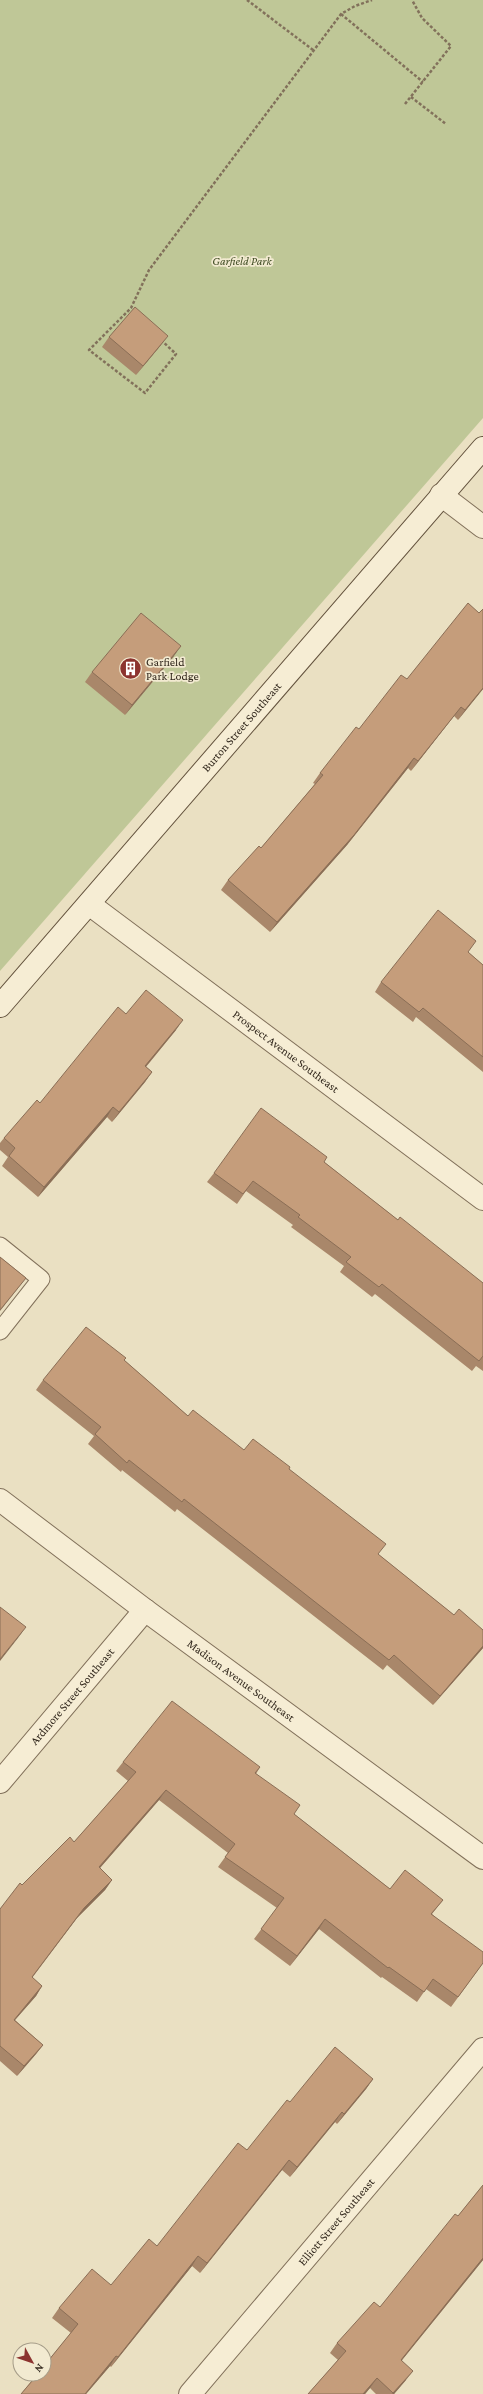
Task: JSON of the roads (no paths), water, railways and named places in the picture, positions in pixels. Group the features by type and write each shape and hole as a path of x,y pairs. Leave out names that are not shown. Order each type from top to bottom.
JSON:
{"street":[{"name":"Burton Street Southeast","path":"0,1006 483,448"},
{"path":"441,495 483,527"},
{"name":"Prospect Avenue Southeast","path":"89,904 483,1199"},
{"name":"Madison Avenue Southeast","path":"0,1500 145,1610 483,1858"},
{"name":"Ardmore Street Southeast","path":"0,1782 145,1610"},
{"name":"Elliott Street Southeast","path":"190,2394 483,2049"}],"lane":[{"path":"0,1246 41,1279 0,1331"}],"place":[{"name":"Garfield Park Lodge","path":"130,669"}],"park label":[{"name":"Garfield Park","path":"242,261"}]}
